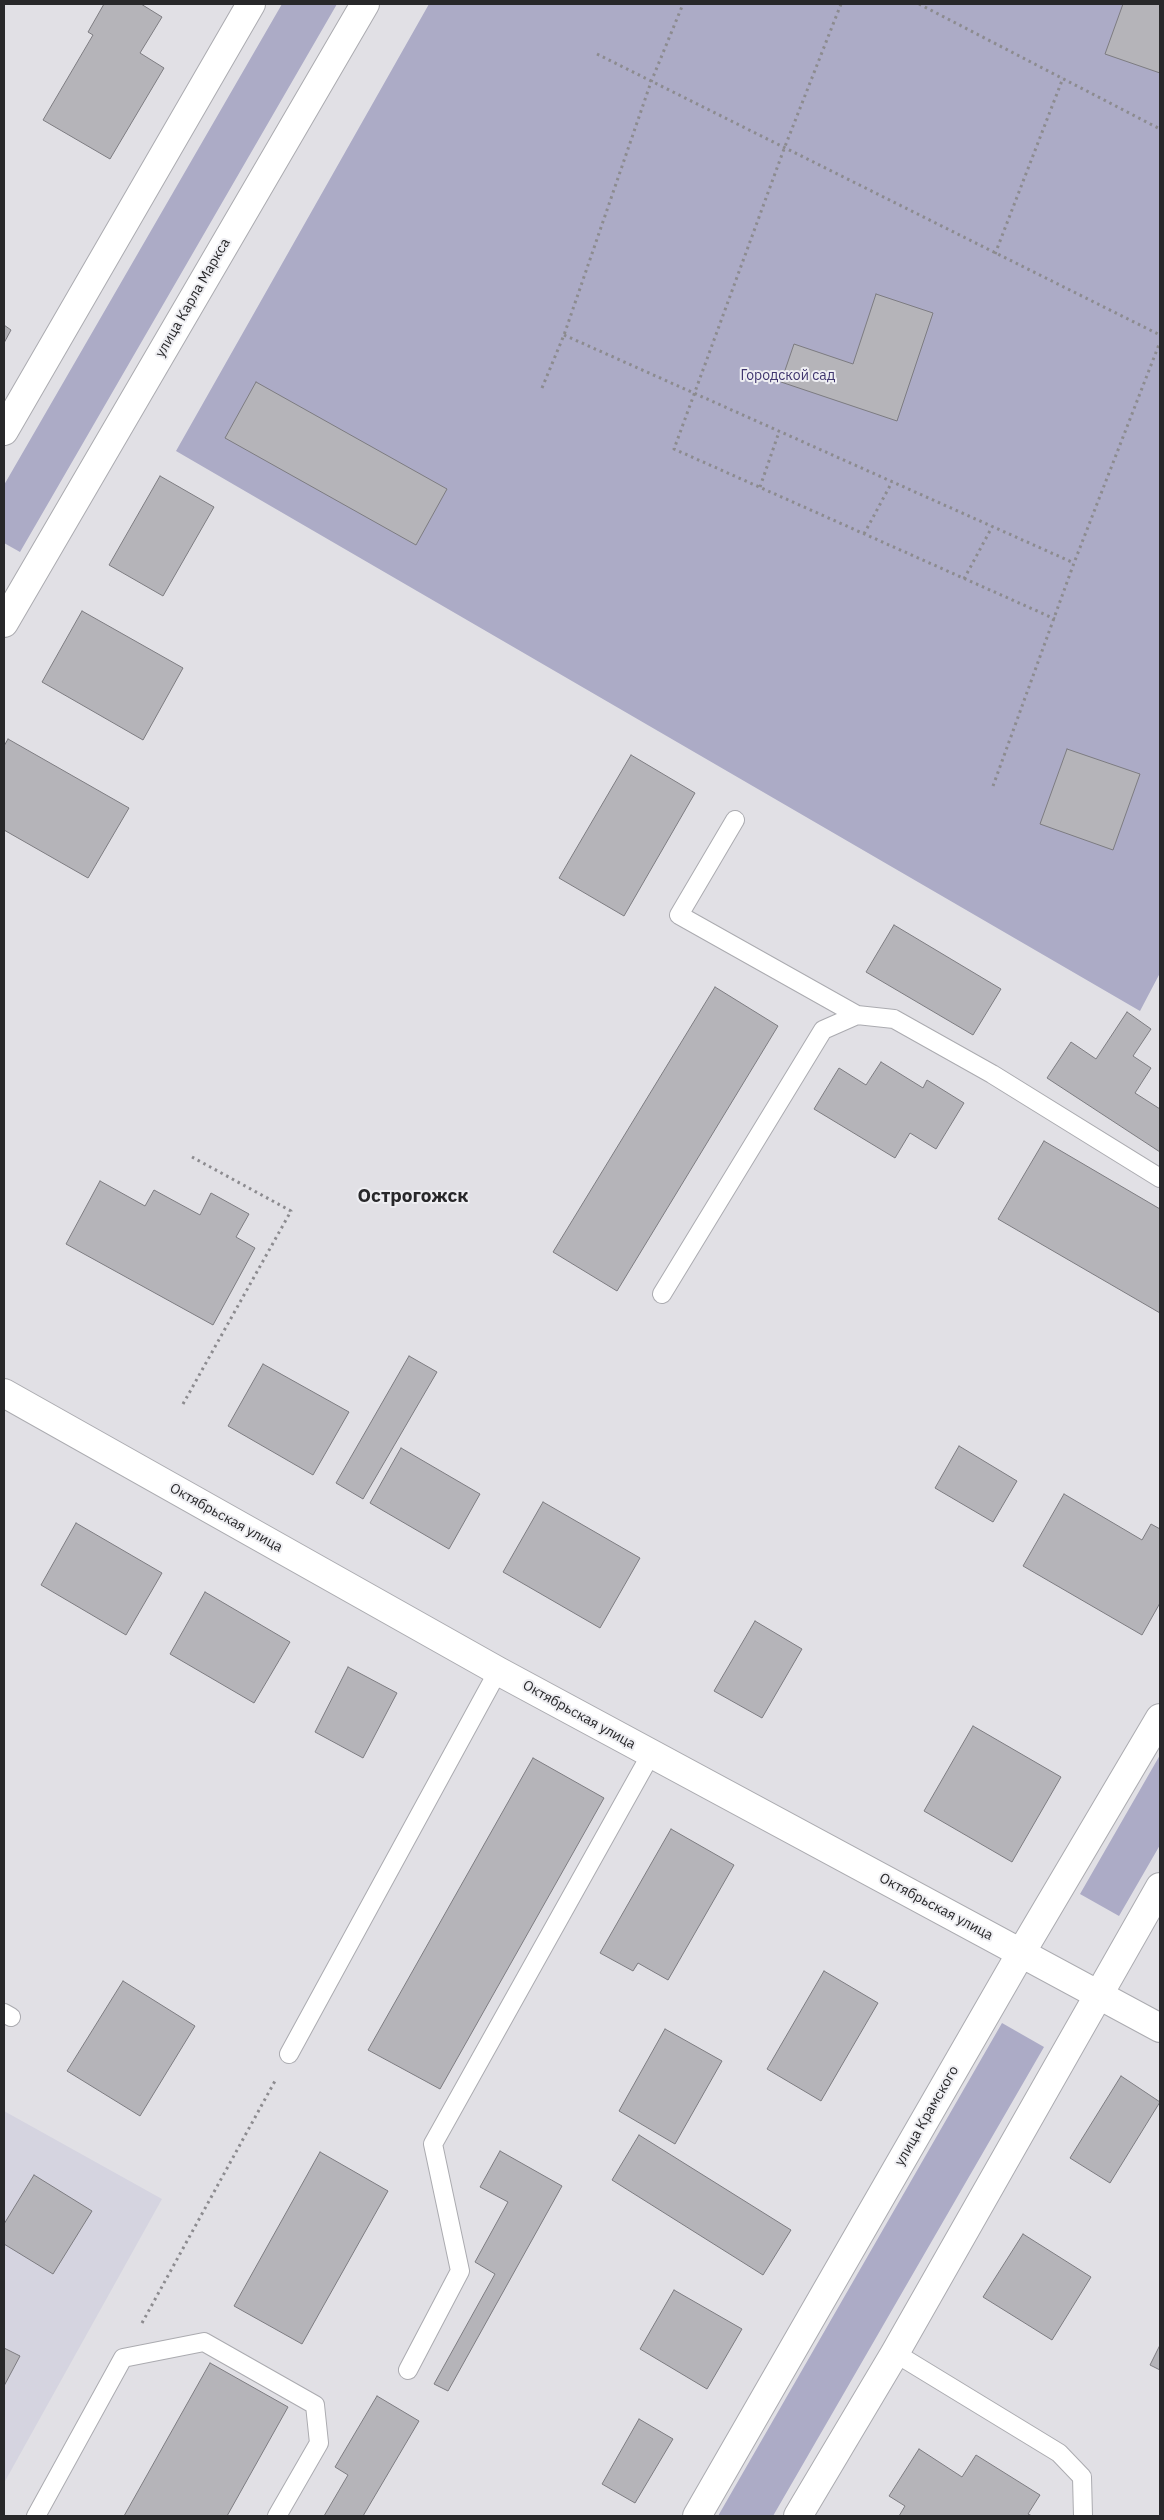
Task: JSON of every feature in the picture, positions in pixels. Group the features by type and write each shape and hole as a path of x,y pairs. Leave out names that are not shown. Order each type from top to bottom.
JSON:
{"street":[{"path":"4,431 252,4"},
{"name":"улица Карла Маркса","path":"4,623 13,588 365,4"},
{"name":"Октябрьская улица","path":"4,1393 498,1671 1160,2028"},
{"name":"улица Крамского","path":"696,2516 1021,1953 1160,1718"},
{"path":"798,2516 895,2353 1160,1887"}],"lane":[{"path":"736,820 679,915 857,1015 894,1018 992,1074 1160,1178"},
{"path":"662,1294 823,1030 857,1015"},
{"path":"289,2054 498,1671"},
{"path":"408,2370 460,2271 433,2144 651,1754"},
{"path":"36,2516 123,2358 204,2342 315,2405 319,2443 277,2516"},
{"path":"895,2353 1059,2452 1082,2477 1083,2516"}],"path":[{"path":"542,388 564,335 651,82 683,4"},
{"path":"841,4 784,149 674,449 1054,619"},
{"path":"919,4 1160,129"},
{"path":"597,54 1160,335"},
{"path":"995,254 1063,78"},
{"path":"564,335 1074,563"},
{"path":"993,786 1074,563 1160,342"},
{"path":"760,488 779,432"},
{"path":"864,534 892,482"},
{"path":"964,578 992,527"},
{"path":"183,1404 291,1212 192,1157"},
{"path":"123,2358 289,2054"}],"shaded area":[{"path":"4,2111 162,2199 4,2483"}],"green space":[{"path":"282,4 337,4 20,552 4,543 4,485"},
{"name":"Городской сад","path":"429,4 1160,4 1160,973 1140,1011 176,451"},
{"path":"1160,1755 1160,1845 1119,1916 1080,1894"},
{"path":"1002,2023 1044,2047 773,2516 718,2516"}],"building":[{"path":"104,4 141,4 162,17 140,53 164,68 110,159 43,120 93,35 88,32"},
{"path":"1123,4 1160,4 1160,73 1105,54"},
{"path":"876,294 933,313 897,421 781,382 794,344 853,364"},
{"path":"4,325 11,330 4,343"},
{"path":"256,382 447,489 416,545 225,438"},
{"path":"160,476 214,507 163,596 109,565"},
{"path":"82,611 183,668 143,740 42,682"},
{"path":"8,739 129,808 88,878 4,830 4,746"},
{"path":"1067,749 1140,774 1113,850 1040,824"},
{"path":"631,755 695,793 624,916 559,878"},
{"path":"894,925 1001,989 973,1035 866,972"},
{"path":"715,987 778,1026 617,1291 553,1252"},
{"path":"1127,1012 1151,1029 1133,1056 1151,1068 1135,1093 1160,1109 1160,1152 1047,1078 1071,1042 1096,1059"},
{"path":"881,1062 923,1088 927,1080 964,1103 936,1149 910,1133 895,1158 814,1109 839,1068 866,1085"},
{"path":"1044,1141 1160,1209 1160,1313 998,1219"},
{"path":"100,1181 145,1206 154,1190 200,1215 211,1193 249,1214 236,1237 255,1248 213,1325 66,1244"},
{"path":"409,1356 437,1372 363,1499 336,1483"},
{"path":"263,1364 349,1412 313,1475 228,1426"},
{"path":"959,1446 1017,1481 993,1522 935,1488"},
{"path":"401,1448 480,1494 449,1549 370,1503"},
{"path":"1064,1494 1142,1540 1151,1524 1160,1529 1160,1603 1142,1635 1023,1566"},
{"path":"543,1502 640,1558 600,1628 503,1572"},
{"path":"76,1523 162,1573 126,1635 41,1585"},
{"path":"205,1592 290,1642 254,1703 170,1654"},
{"path":"755,1621 802,1649 762,1718 714,1691"},
{"path":"348,1667 397,1693 363,1758 315,1732"},
{"path":"973,1726 1061,1777 1012,1862 924,1811"},
{"path":"533,1758 604,1798 440,2089 368,2050"},
{"path":"671,1829 734,1865 668,1980 638,1963 633,1971 600,1953"},
{"path":"824,1971 878,2003 821,2101 767,2069"},
{"path":"123,1981 195,2026 140,2116 67,2071"},
{"path":"665,2029 722,2061 675,2144 619,2111"},
{"path":"1121,2076 1160,2102 1110,2183 1070,2158"},
{"path":"639,2135 791,2230 763,2275 612,2180"},
{"path":"500,2151 562,2186 448,2391 434,2384 495,2274 475,2262 508,2202 480,2187"},
{"path":"320,2152 388,2191 302,2344 234,2306"},
{"path":"34,2175 92,2211 53,2274 4,2244 4,2224"},
{"path":"1023,2234 1091,2277 1052,2340 983,2297"},
{"path":"674,2290 742,2329 707,2389 640,2349"},
{"path":"1160,2345 1160,2370 1150,2365"},
{"path":"4,2348 20,2356 4,2386"},
{"path":"210,2363 288,2407 227,2516 124,2516"},
{"path":"377,2396 419,2421 363,2516 324,2516 348,2475 335,2467"},
{"path":"639,2419 673,2439 635,2503 602,2484"},
{"path":"919,2449 962,2477 976,2455 1040,2495 1028,2514 1032,2516 899,2516 905,2506 889,2496"}],"district":[{"name":"Острогожск","path":"413,1197"}]}
